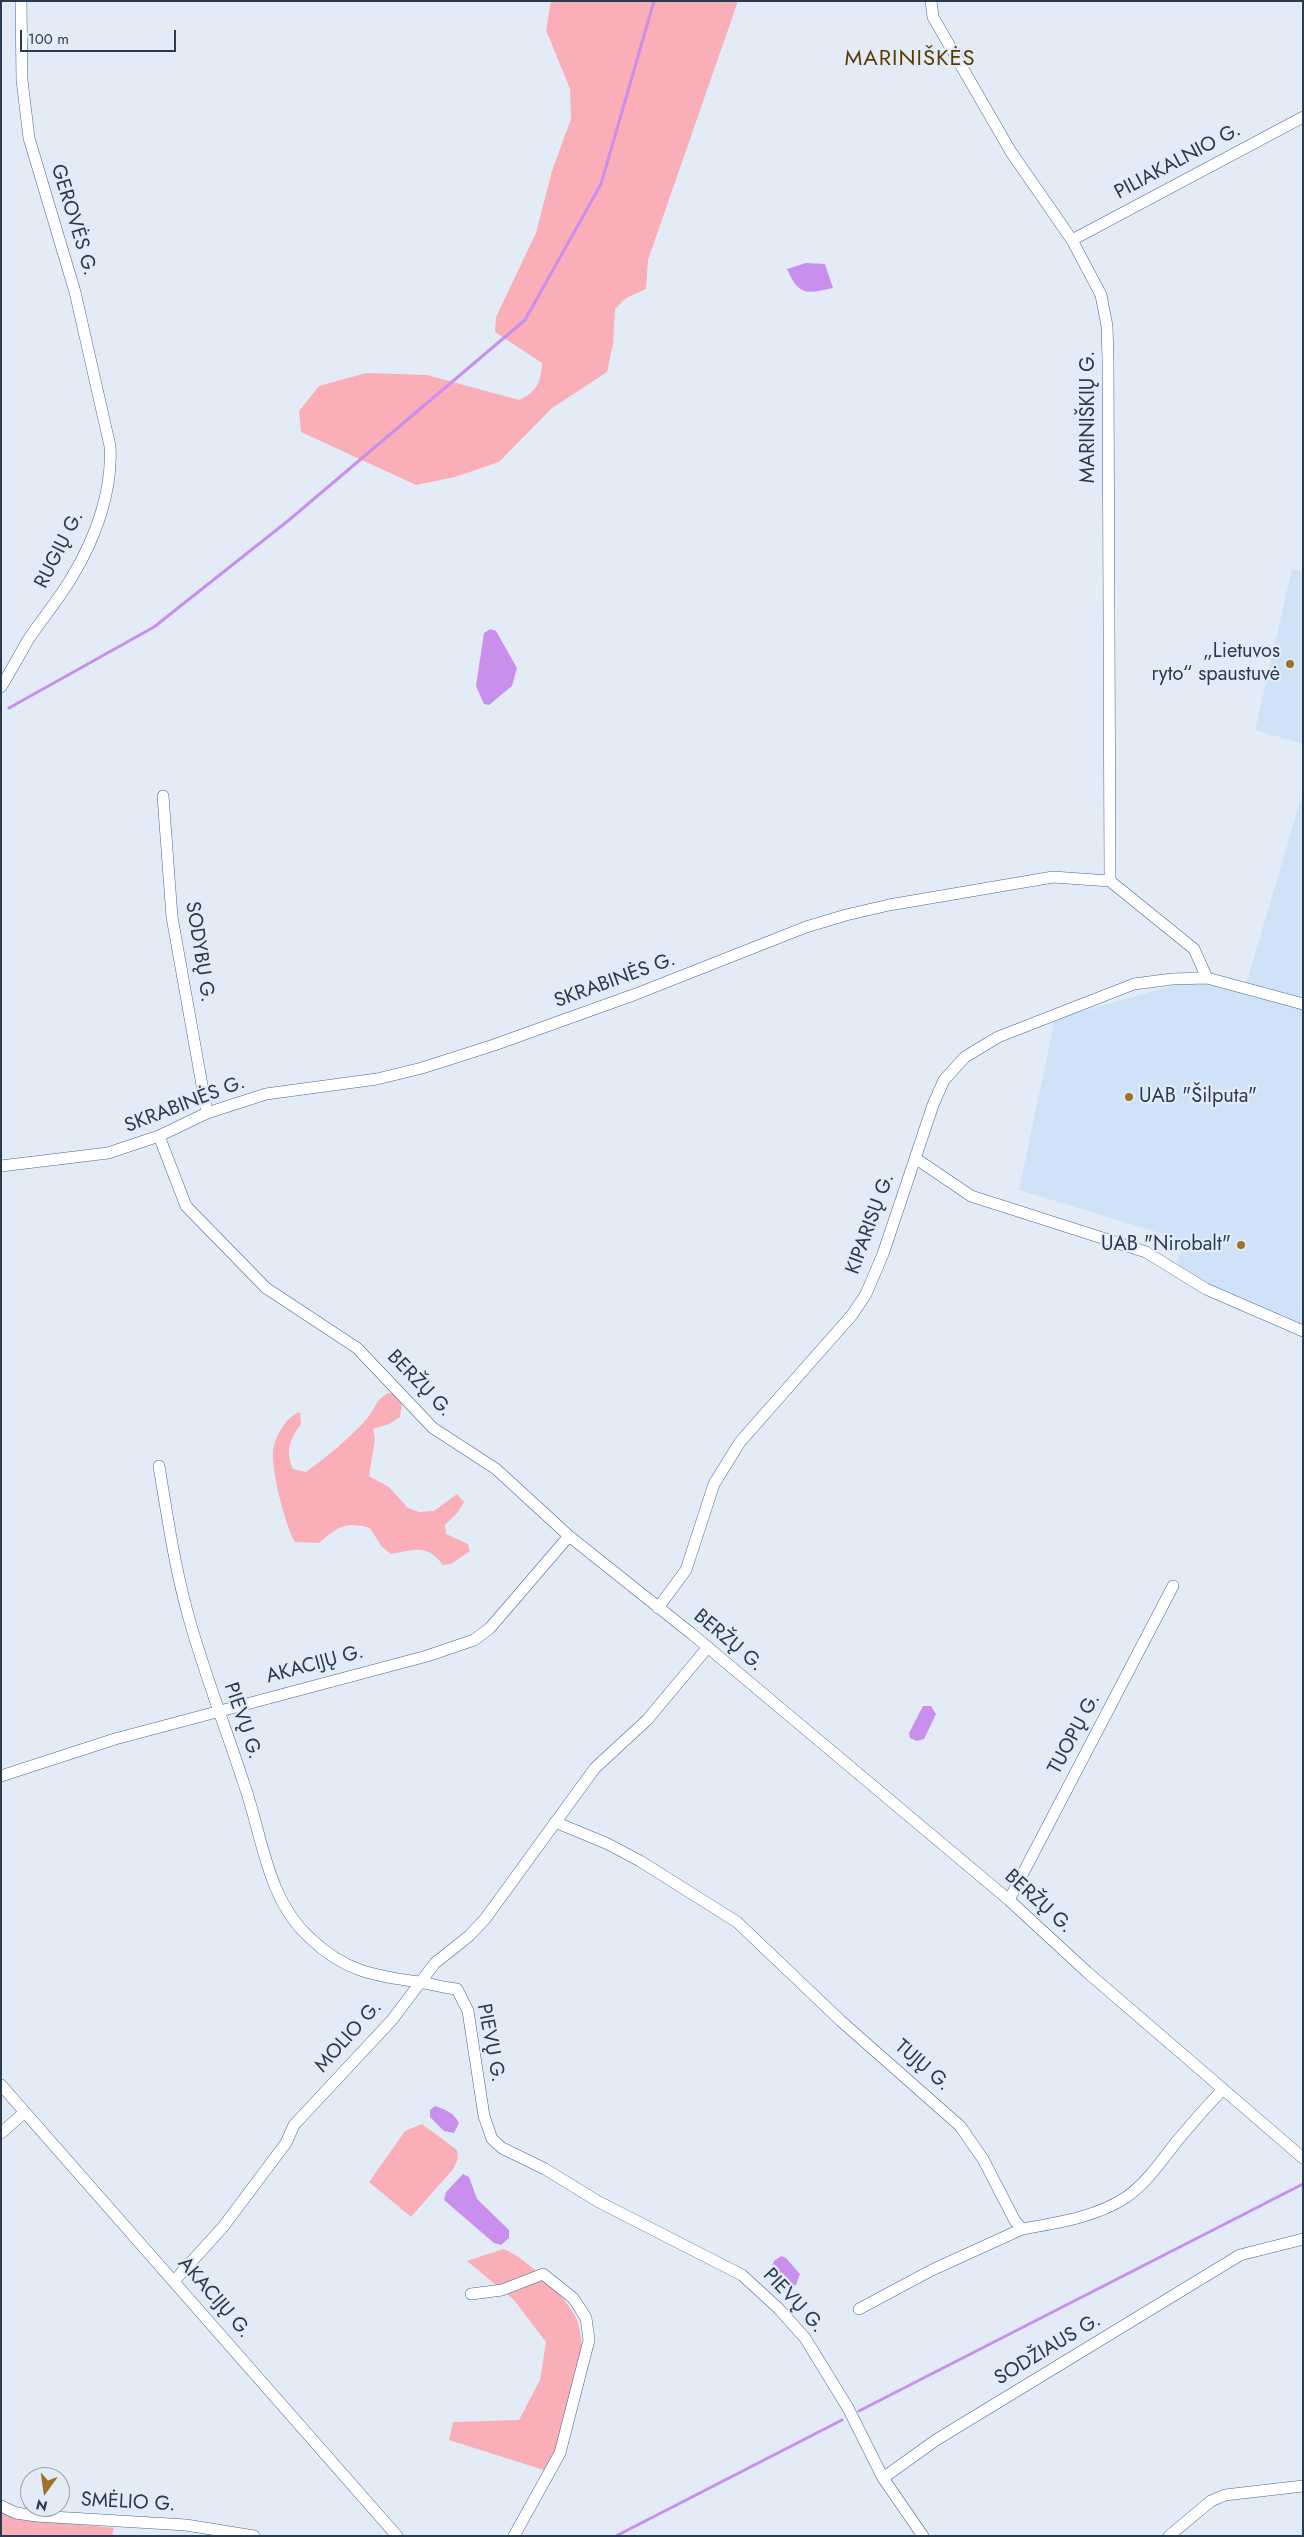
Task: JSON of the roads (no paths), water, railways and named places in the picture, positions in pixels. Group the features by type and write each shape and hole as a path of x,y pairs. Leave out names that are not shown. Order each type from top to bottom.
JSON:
{"street":[{"name":"GEROVĖS G.","path":"21,1 22,87 29,138 75,292 110,446"},
{"name":"MARINIŠKIŲ G.","path":"931,1 933,17 1010,152 1072,240 1101,295 1107,326 1110,881"},
{"name":"PILIAKALNIO G.","path":"1072,240 1303,117"},
{"name":"RUGIŲ G.","path":"1,687 28,641 72,577 90,542 109,482 110,446"},
{"name":"SODYBŲ G.","path":"163,796 172,917 207,1113"},
{"name":"SKRABINĖS G.","path":"1,1166 108,1154 159,1136 207,1113 266,1094 377,1079 457,1058 636,994 806,927 846,915 889,905 1053,877 1110,881"},
{"path":"1110,881 1194,949 1207,978"},
{"name":"KIPARISŲ G.","path":"658,1608 686,1570 714,1484 740,1442 852,1315 866,1294 883,1254 914,1158 944,1080 965,1057 998,1037 1134,984 1172,979 1207,978 1303,1004"},
{"name":"BERŽŲ G.","path":"159,1136 186,1206 266,1288 357,1348 433,1428 496,1469 568,1536 708,1648 1009,1900 1088,1972 1303,2158"},
{"path":"914,1158 971,1196 1146,1252 1206,1289 1303,1331"},
{"name":"PIEVŲ G.","path":"159,1466 176,1566 217,1711 245,1786 269,1873 280,1898 296,1923 310,1938 347,1966 376,1977 421,1983 438,1988 456,1989 468,2011 484,2116 492,2139 502,2148 545,2169 599,2202 742,2274 779,2308 809,2345 848,2408 883,2478"},
{"name":"AKACIJŲ G.","path":"1,1776 115,1738 427,1656 474,1640 490,1628 568,1536"},
{"name":"TUOPŲ G.","path":"1009,1900 1174,1586"},
{"name":"MOLIO G.","path":"174,2281 223,2227 286,2142 294,2125 392,2020 435,1963 470,1936 485,1920 595,1768 647,1720 708,1648"},
{"name":"TUJŲ G.","path":"555,1822 624,1852 737,1922 841,2021 960,2126 983,2159 1015,2221 1022,2229"},
{"name":"AKACIJŲ G.","path":"1,2085 397,2536"},
{"path":"859,2309 932,2270 1022,2229 1061,2222 1108,2207 1126,2197 1150,2175 1203,2109 1224,2089"},
{"path":"1,2133 25,2112"},
{"name":"SODŽIAUS G.","path":"883,2478 944,2435 1240,2254 1303,2239"},
{"path":"471,2294 502,2290 543,2274 573,2298 581,2310 588,2328 588,2353 560,2453 514,2536"},
{"path":"883,2478 923,2536"},
{"path":"1169,2536 1211,2501 1224,2495 1303,2486"},
{"name":"SMĖLIO G.","path":"1,2506 16,2513 36,2516 186,2525 254,2536"}],"waterway":[{"path":"9,708 154,627 289,520 525,320 601,184 654,1"},
{"path":"859,2411 1303,2184"},
{"path":"616,2536 842,2420"}],"place":[{"name":"„Lietuvos ryto“ spaustuvė","path":"1290,664"},
{"name":"UAB \"Šilputa\"","path":"1129,1097"},
{"name":"UAB \"Nirobalt\"","path":"1241,1245"}],"district":[{"name":"MARINIŠKĖS","path":"910,60"}]}
